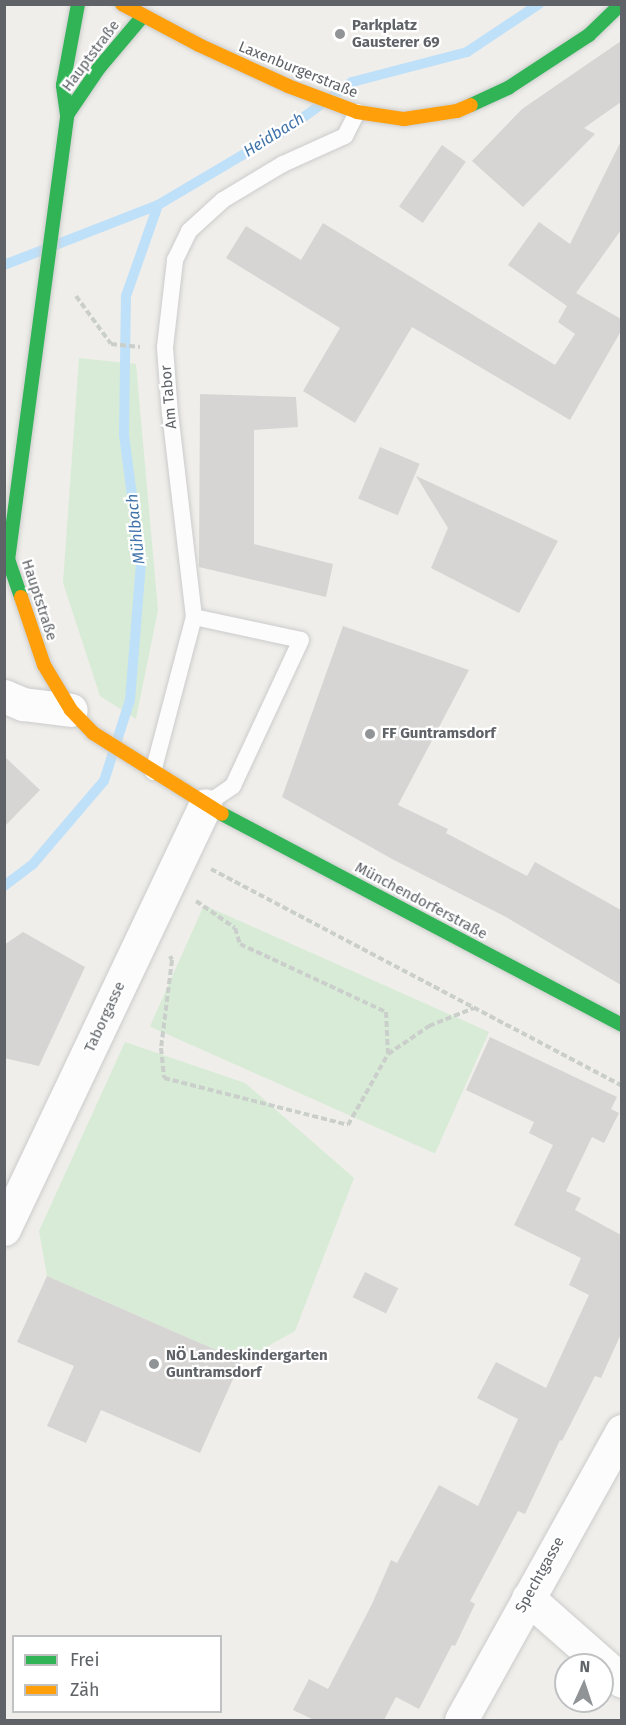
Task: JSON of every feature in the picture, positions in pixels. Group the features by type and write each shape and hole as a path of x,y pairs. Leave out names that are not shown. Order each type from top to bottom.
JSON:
{"street":[{"name":"Hauptstraße","path":"78,4 63,85 67,116 6,564 44,665 71,710 93,733 205,805"},
{"name":"Laxenburgerstraße","path":"122,4 288,86 357,112 404,119 457,111 517,82 589,35 621,4"},
{"name":"Hauptstraße","path":"67,116 84,95 99,68 143,16"},
{"path":"4,696 23,705 71,710"},
{"name":"Taborgasse","path":"4,1229 205,805"},
{"name":"Münchendorferstraße","path":"205,805 621,1025"},
{"name":"Spechtgasse","path":"461,1720 621,1431"},
{"path":"528,1598 621,1681"}],"lane":[{"name":"Am Tabor","path":"153,772 194,617 170,414 165,347 175,260 189,231 223,200 283,164 345,136 357,112"},
{"path":"194,617 301,640 233,786 205,805"}],"path":[{"path":"45,283 69,286 111,344 135,346"},
{"path":"182,853 621,1086"},
{"path":"388,1053 386,1012 240,944 235,928 196,901 157,907 172,960 161,1048 164,1078 348,1125 388,1053 429,1026 475,1008"}],"green space":[{"path":"79,358 136,364 158,610 136,719 100,696 63,583"},
{"path":"204,905 489,1032 435,1153 150,1027"},
{"path":"125,1042 245,1083 354,1178 295,1331 241,1361 47,1276 39,1231"}],"building":[{"path":"621,41 621,102 584,128 595,134 523,207 472,161 522,109"},
{"path":"621,141 621,230 576,293 621,319 621,331 570,420 412,327 355,423 303,391 340,328 226,258 246,226 301,260 323,223 555,365 575,334 558,322 567,306 508,265 539,222 570,244"},
{"path":"442,145 466,162 423,223 399,206"},
{"path":"200,394 296,397 298,427 254,430 254,544 333,564 326,597 199,567"},
{"path":"380,447 420,464 398,515 358,499"},
{"path":"416,476 558,541 519,613 431,568 448,528"},
{"name":"FF Guntramsdorf","path":"343,626 469,670 398,805 448,829 446,833 527,876 535,862 621,910 621,985 506,917 392,859 282,797"},
{"path":"4,756 40,790 4,827"},
{"path":"23,932 85,967 39,1066 4,1058 4,945"},
{"path":"490,1037 617,1097 611,1109 619,1113 604,1143 592,1137 566,1191 581,1198 575,1210 621,1235 621,1334 601,1378 595,1376 562,1441 560,1440 525,1514 518,1511 470,1601 475,1604 455,1646 452,1645 419,1709 396,1697 384,1720 314,1720 293,1710 309,1679 328,1689 372,1604 391,1560 397,1563 439,1485 478,1506 518,1419 477,1398 496,1362 546,1388 589,1295 569,1285 581,1258 514,1225 553,1145 529,1133 534,1122 466,1090"},
{"path":"365,1272 398,1288 386,1313 353,1297"},
{"name":"NÖ Landeskindergarten Guntramsdorf","path":"47,1276 241,1361 200,1453 101,1410 86,1443 47,1426 74,1366 17,1342"}],"waterway":[{"name":"Heidbach","path":"4,265 158,205 290,127 352,82 467,52 539,4"},
{"name":"Mühlbach","path":"4,886 33,864 104,781 130,700 141,564 124,435 126,296 158,205"}],"traffic: fast":[{"path":"21,597 8,560 67,115 63,85 78,4"},
{"path":"471,105 508,88 589,35 621,4"},
{"path":"67,115 99,68 143,16"},
{"path":"222,814 622,1025"}],"traffic: slow":[{"path":"122,4 199,45 288,86 357,112 404,119 457,111 471,105"},
{"path":"21,597 44,665 71,710 93,733 222,814"}],"place":[{"name":"Parkplatz Gausterer 69","path":"340,34"},
{"name":"FF Guntramsdorf","path":"370,734"},
{"name":"NÖ Landeskindergarten Guntramsdorf","path":"154,1364"}]}
